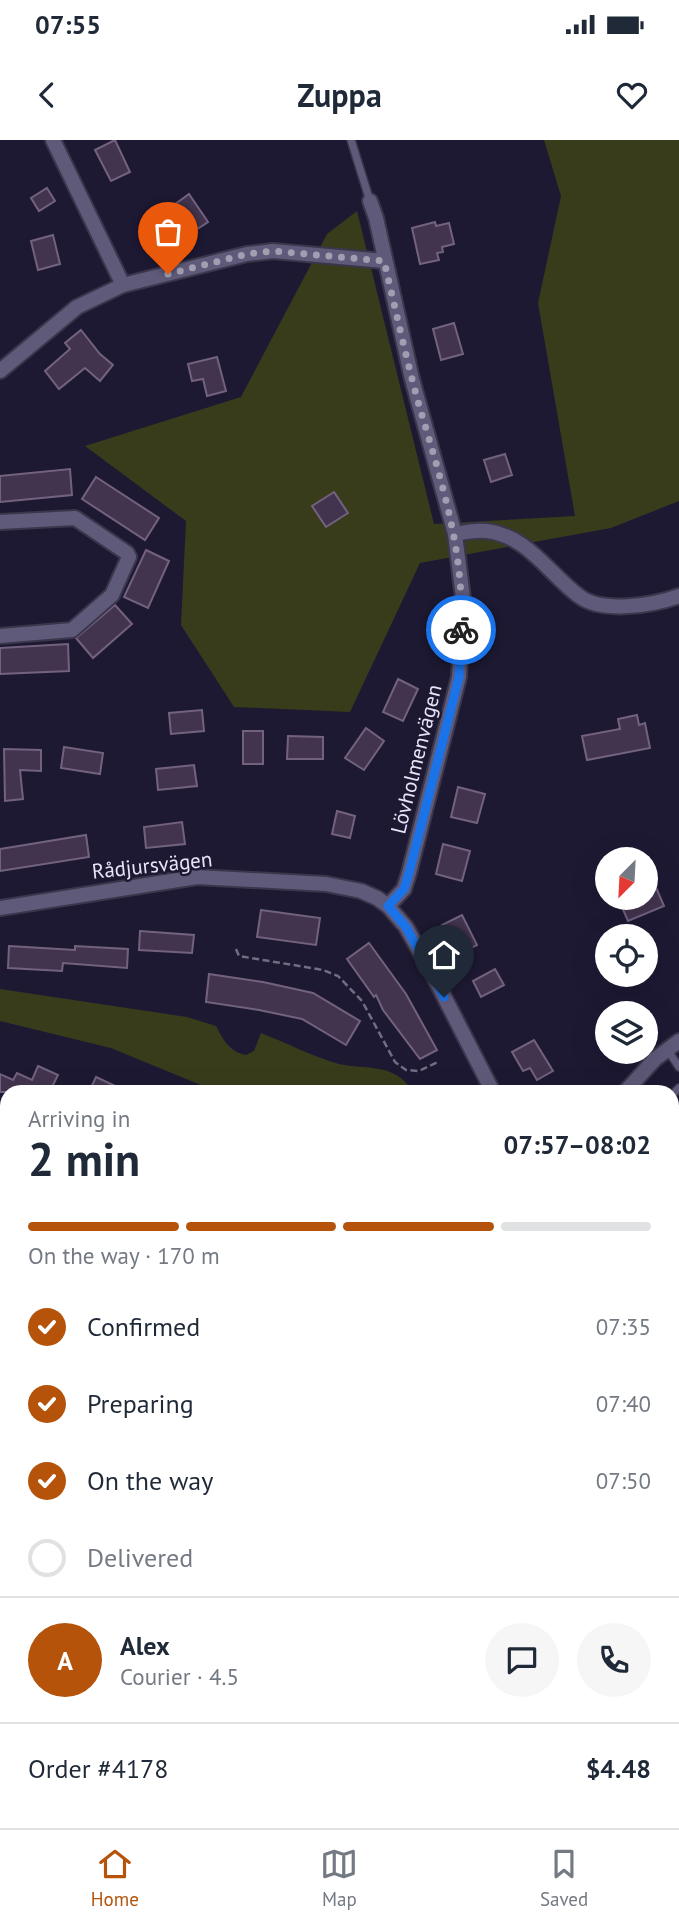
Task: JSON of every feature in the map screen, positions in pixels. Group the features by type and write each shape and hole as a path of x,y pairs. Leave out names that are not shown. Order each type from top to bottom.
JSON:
{"street":[{"path":"53,140 122,285"},
{"name":"Lövholmenvägen","path":"370,201 412,379 455,534 463,598 459,677 409,873 404,889 388,906"},
{"path":"0,371 77,307 122,285 247,254 273,251 384,261"},
{"path":"0,523 75,518 129,557 112,595 72,630 0,636"},
{"path":"455,534 488,531 508,537 536,555 580,598 599,605 616,607 679,596"},
{"name":"Rådjursvägen","path":"0,908 197,877 342,886 377,898 388,906"},
{"path":"388,906 401,920 420,950 489,1085"},
{"path":"632,1085 673,1045"}],"lane":[{"path":"351,140 370,201"},
{"path":"673,1045 679,1068"}],"path":[{"path":"236,949 239,956 323,970 338,976 362,1002 396,1062 406,1070 419,1071 438,1062"}],"green space":[{"path":"544,140 679,140 679,501 611,528 420,563 350,712 234,707 181,625 186,521 85,446 241,397 327,234 357,211 434,524 575,516 538,303 561,196"},
{"path":"0,989 187,1017 216,1026 228,1045 246,1055 254,1051 261,1033 329,1061 389,1072 408,1085 201,1085 111,1048 0,1021"}],"building":[{"path":"115,140 130,172 111,181 95,150"},
{"path":"47,188 55,201 39,211 31,198"},
{"path":"189,194 208,222 193,232 174,205"},
{"path":"435,222 436,226 449,223 454,244 442,247 443,252 437,253 439,260 420,264 412,228"},
{"path":"53,235 60,264 38,270 31,241"},
{"path":"454,323 463,354 441,360 433,329"},
{"path":"81,330 100,354 113,365 100,381 85,368 59,389 45,371 70,349 65,343"},
{"path":"217,357 226,391 207,396 203,379 192,381 188,364"},
{"path":"505,454 512,475 491,482 484,460"},
{"path":"70,469 72,495 0,502 0,476"},
{"path":"96,477 159,518 145,540 82,499"},
{"path":"334,492 348,513 326,527 312,506"},
{"path":"146,550 169,561 148,608 124,597"},
{"path":"115,605 132,624 93,658 76,638"},
{"path":"68,644 69,671 0,674 0,648"},
{"path":"398,679 418,689 403,721 383,712"},
{"path":"202,710 204,731 171,734 169,713"},
{"path":"637,715 639,725 645,723 650,748 587,760 582,736 620,729 618,719"},
{"path":"366,728 384,741 364,770 345,758"},
{"path":"243,731 263,731 263,764 243,764"},
{"path":"288,736 323,737 323,759 287,759"},
{"path":"64,747 103,753 100,774 61,768"},
{"path":"4,749 41,750 41,771 20,770 23,799 5,801"},
{"path":"194,765 197,786 158,790 156,769"},
{"path":"458,787 485,794 477,823 451,817"},
{"path":"337,811 355,816 350,838 332,834"},
{"path":"182,822 185,844 146,848 144,827"},
{"path":"86,835 89,857 0,871 0,849"},
{"path":"443,844 470,851 462,881 436,874"},
{"path":"658,892 664,906 658,908"},
{"path":"261,910 320,918 316,945 257,937"},
{"path":"623,910 654,910 628,921"},
{"path":"462,915 477,945 458,955 442,925"},
{"path":"140,931 194,935 192,953 139,950"},
{"path":"369,943 406,994 437,1050 420,1059 383,1010 376,995 374,997 347,959"},
{"path":"9,946 75,950 75,946 128,949 127,968 63,963 62,971 8,968"},
{"path":"495,969 504,985 481,997 473,981"},
{"path":"209,974 313,993 360,1021 346,1045 302,1019 206,1002"},
{"path":"534,1040 553,1071 537,1080 530,1068 523,1071 512,1052"},
{"path":"38,1066 58,1075 53,1085 0,1085 0,1074 13,1080 17,1073 32,1080"},
{"path":"96,1077 113,1085 92,1085"}],"way so far":[{"path":"168,274 247,254 273,251 384,261 412,379 455,534 463,598 461,630"}],"route":[{"path":"444,997 406,927 388,906 404,889 409,873 459,677 461,630"}]}
